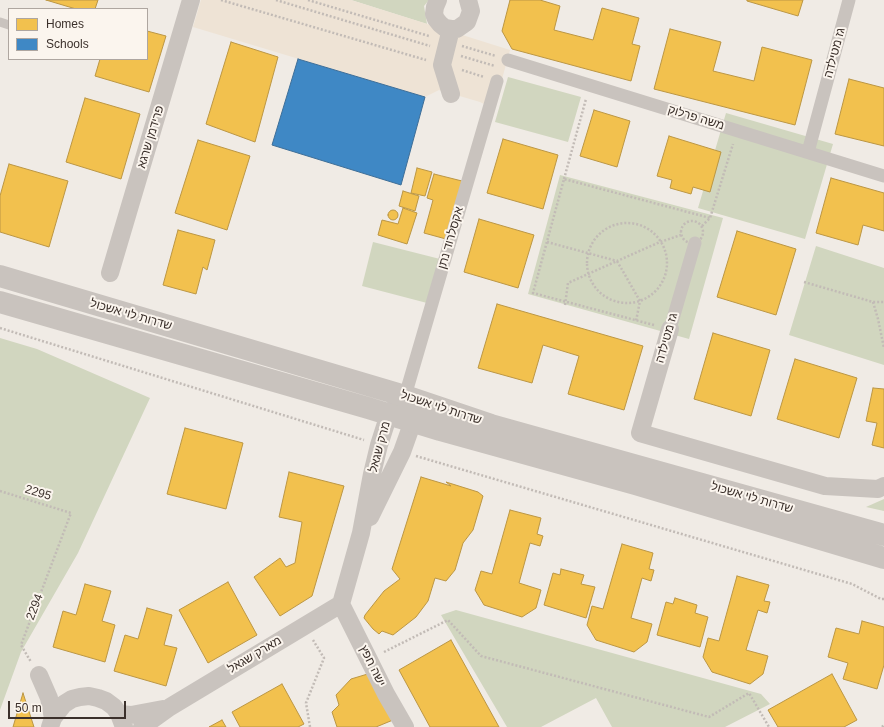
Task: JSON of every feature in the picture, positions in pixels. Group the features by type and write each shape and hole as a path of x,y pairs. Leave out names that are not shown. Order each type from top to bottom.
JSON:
{"street":[{"name":"פרידמן שרגא","path":"110,273 192,0"},
{"path":"438,0 434,14 436,19 445,28 451,94"},
{"path":"447,47 467,22 471,11 468,0"},
{"name":"גז מטילדה","path":"808,152 849,0"},
{"name":"משה פרלוק","path":"508,60 884,176"},
{"name":"אקסלרוד נתן","path":"405,396 498,81"},
{"name":"גז מטילדה","path":"695,243 640,433 825,486 878,489 884,486"},
{"name":"שדרות לוי אשכול","path":"0,276 405,396 491,425 884,536"},
{"name":"שדרות לוי אשכול","path":"0,302 635,484 884,558"},
{"path":"405,396 412,421"},
{"name":"מרק שגאל","path":"341,604 362,533 372,474 379,445 389,414 405,396"},
{"name":"מרק שגאל","path":"362,533 390,479 402,452 412,421"},
{"name":"מארק שגאל","path":"170,707 341,604"},
{"name":"ישה חפץ","path":"341,604 386,694 405,727"},
{"path":"38,675 54,712 72,699 89,696 98,698 114,707 122,720 131,715 170,707"},
{"path":"142,727 170,707"}],"path":[{"path":"221,0 508,60"},
{"path":"276,0 447,47 498,81 501,68 447,47 308,0"},
{"path":"590,85 533,293 670,329"},
{"path":"702,226 710,218 737,131"},
{"path":"564,179 710,218"},
{"path":"620,224 632,224 643,227 653,233 660,242 665,253 667,265 659,287 651,296 640,301 627,304 614,302 602,295 593,286 588,274 588,253 592,242 610,227 620,224"},
{"path":"565,305 568,282 660,242 682,235"},
{"path":"547,242 617,261 640,301 636,321"},
{"path":"804,282 873,302 884,302"},
{"path":"873,302 884,348"},
{"path":"0,328 379,445"},
{"path":"402,452 852,584 881,599 884,599"},
{"name":"2295","path":"0,491 71,513"},
{"name":"2294","path":"38,675 21,645 71,513"},
{"path":"369,660 448,620 481,656 708,717 749,693 769,727"},
{"path":"304,626 324,658 306,702 310,727"}],"green space":[{"path":"351,0 429,0 424,6 427,24"},
{"path":"508,77 581,97 568,142 495,122"},
{"path":"726,113 833,144 805,239 698,208"},
{"path":"560,175 723,218 689,339 528,294"},
{"path":"373,242 440,259 427,303 362,286"},
{"path":"816,246 884,268 884,365 789,335"},
{"path":"0,338 37,349 150,398 78,553 21,652 0,710"},
{"path":"884,499 884,511 866,507"},
{"path":"456,610 761,694 770,704 725,727 612,727 596,698 541,727 507,727 441,615"}],"shaded area":[{"path":"201,0 351,0 510,50 494,108 480,102 439,90 425,97 193,27"}],"building: Homes":[{"path":"46,0 98,0 95,8 73,8"},
{"path":"510,0 540,0 560,6 554,30 593,40 602,8 639,18 632,44 640,46 631,81 512,49 502,31"},
{"path":"747,0 803,0 798,16"},
{"path":"670,29 721,42 713,71 754,81 762,47 812,60 795,125 654,89"},
{"path":"148,31 166,36 149,92 95,76 100,60 148,60"},
{"path":"231,42 278,57 255,142 206,124"},
{"path":"849,79 884,88 884,146 835,134"},
{"path":"85,98 140,114 121,179 66,162"},
{"path":"594,110 630,121 617,167 580,156"},
{"path":"669,136 721,152 710,192 693,187 691,194 670,188 672,180 657,176"},
{"path":"503,139 558,155 543,209 487,193"},
{"path":"198,140 250,156 227,230 175,213"},
{"path":"9,164 68,181 49,247 0,232 0,196"},
{"path":"417,168 432,172 425,196 411,193"},
{"path":"434,174 462,181 446,239 424,233 433,200 427,198"},
{"path":"831,178 884,193 884,231 863,225 858,245 816,233"},
{"path":"403,191 419,196 415,211 399,206"},
{"path":"403,208 417,213 407,244 378,235 382,220 398,224"},
{"path":"391,210 395,210 397,211 397,219 391,220 388,217 388,213"},
{"path":"479,219 534,235 518,288 464,272"},
{"path":"178,230 215,240 207,270 203,267 196,294 163,285"},
{"path":"737,231 796,249 776,315 717,297"},
{"path":"497,304 643,346 624,410 568,394 579,356 543,345 532,383 478,368"},
{"path":"713,333 770,350 751,416 694,399"},
{"path":"795,359 857,378 839,438 777,419"},
{"path":"873,388 884,389 884,448 872,445 877,423 866,421"},
{"path":"185,428 243,443 226,509 167,494"},
{"path":"289,472 344,486 312,596 280,616 254,577 280,558 286,567 295,563 302,522 279,517"},
{"path":"421,477 451,486 446,482 478,492 483,496 473,530 463,543 455,570 446,581 435,578 428,601 416,617 393,635 382,631 379,634 364,618 384,591 400,579 392,569"},
{"path":"510,510 541,518 537,534 543,536 540,546 530,543 519,583 541,590 536,608 522,617 484,605 475,590 481,571 492,574"},
{"path":"622,544 653,553 649,569 654,570 651,581 642,578 631,618 652,624 647,642 634,652 596,640 587,625 592,606 603,609"},
{"path":"561,569 584,575 581,584 595,587 586,618 544,605 553,573 560,575"},
{"path":"737,576 769,585 764,601 770,602 767,613 758,610 746,650 768,656 763,674 750,684 712,672 703,657 708,638 719,641"},
{"path":"228,582 257,635 208,663 179,610"},
{"path":"85,584 111,591 102,621 115,625 105,662 53,647 63,611 76,615"},
{"path":"675,598 697,605 695,613 708,617 700,647 657,635 666,602 673,604"},
{"path":"147,608 172,615 164,645 177,648 166,686 114,671 125,635 138,639"},
{"path":"862,621 884,627 884,665 877,689 843,679 848,663 828,657 836,628 859,634"},
{"path":"451,640 499,727 430,727 399,670"},
{"path":"371,673 393,720 376,727 337,727 332,712 339,705 336,695 351,679"},
{"path":"832,674 857,720 844,727 778,727 768,710"},
{"path":"282,684 304,724 298,727 240,727 232,712"},
{"path":"23,693 34,727 13,727"},
{"path":"222,720 226,727 209,727"}],"building: Schools":[{"path":"298,59 425,97 401,185 272,145"}]}
